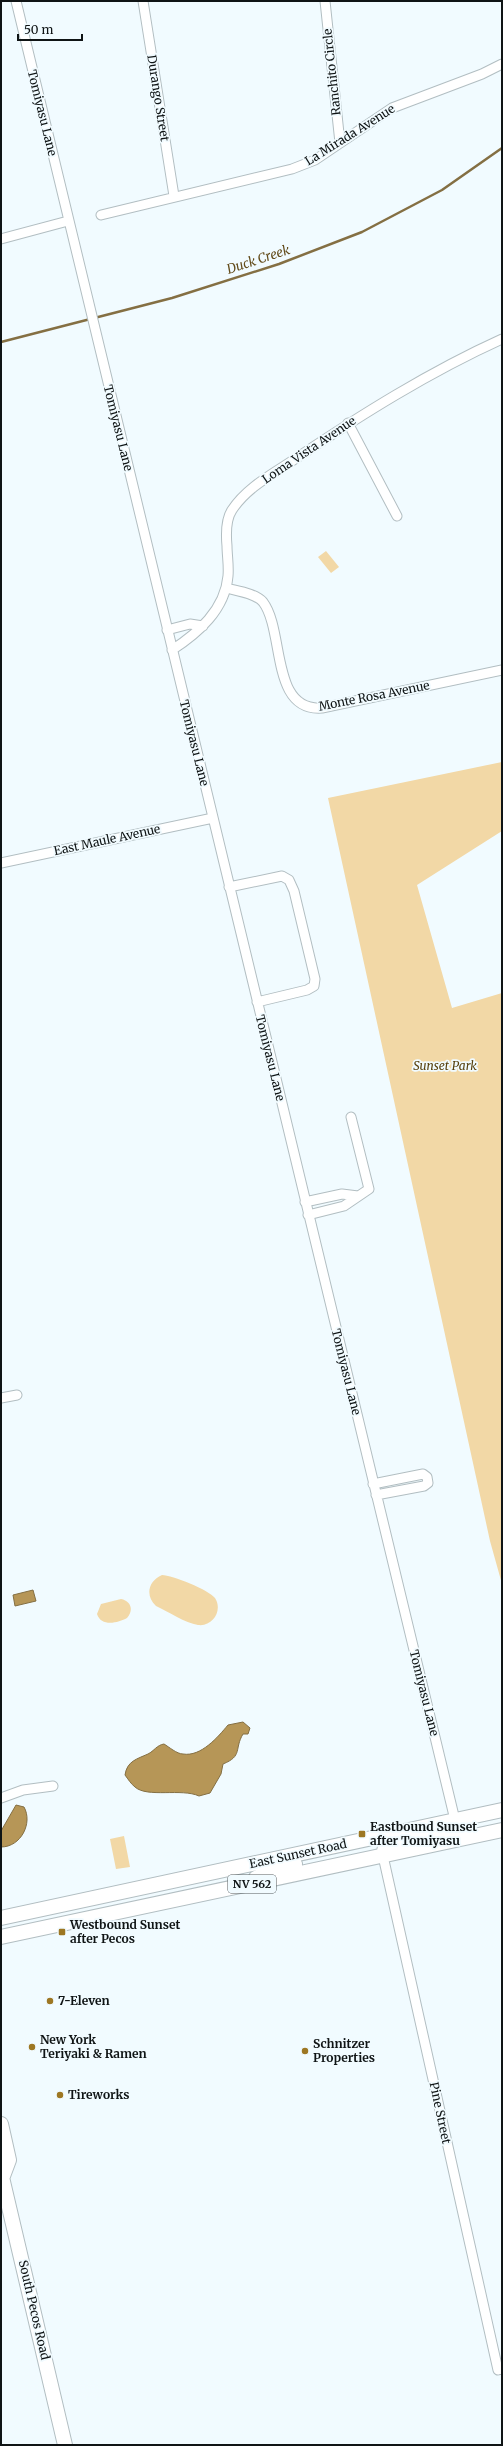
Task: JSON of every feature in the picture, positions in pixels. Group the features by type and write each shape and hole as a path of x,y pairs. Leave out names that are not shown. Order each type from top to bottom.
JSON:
{"main road":[{"name":"East Sunset Road","path":"1,1918 502,1810"},
{"path":"383,1856 385,1847 452,1830 456,1825 455,1820"},
{"name":"East Sunset Road","path":"1,1937 502,1830"},
{"path":"258,1883 256,1878 269,1870 308,1861 378,1836"},
{"path":"153,1904 187,1888 242,1875 252,1868 254,1864"},
{"name":"South Pecos Road","path":"1,2124 9,2160 2,2174 65,2445"}],"street":[{"name":"Tomiyasu Lane","path":"16,1 94,332 455,1820"},
{"name":"Durango Street","path":"143,1 174,196"},
{"name":"Ranchito Circle","path":"325,1 340,143"},
{"name":"La Mirada Avenue","path":"101,215 174,196 292,169 315,160 392,108 482,74 502,64"},
{"path":"1,239 68,221"},
{"name":"Loma Vista Avenue","path":"172,650 194,636 222,599 226,588 228,575 226,535 231,512 245,493 348,423 463,357 502,339"},
{"path":"348,423 397,516"},
{"name":"Monte Rosa Avenue","path":"226,588 255,596 263,602 273,627 288,691 296,700 305,706 322,708 502,670"},
{"path":"167,630 190,624 203,626"},
{"name":"East Maule Avenue","path":"1,863 212,818"},
{"path":"229,887 282,876 289,880 294,891 315,979 314,986 307,990 257,1002"},
{"path":"308,1215 344,1206 369,1189 351,1117"},
{"path":"305,1202 342,1194 358,1196"},
{"path":"1,1398 18,1395"},
{"path":"373,1484 422,1474 427,1477 428,1483 424,1486 376,1495"},
{"path":"1,1798 22,1790 53,1786"},
{"name":"Pine Street","path":"383,1856 500,2370"}],"green space":[{"path":"326,551 339,567 331,573 318,557"},
{"name":"Sunset Park","path":"502,762 502,831 417,885 452,1008 502,993 502,1584 490,1541 328,798"},
{"path":"162,1575 174,1577 206,1591 215,1598 218,1608 215,1617 208,1623 198,1625 182,1620 156,1606 150,1598 149,1593 151,1585"},
{"path":"121,1599 129,1604 131,1609 127,1618 110,1623 102,1621 99,1618 97,1614 101,1604"},
{"path":"124,1836 130,1867 116,1869 110,1839"}],"shaded area":[{"path":"33,1590 36,1601 15,1606 13,1595"},
{"path":"243,1722 250,1728 248,1734 243,1734 240,1739 236,1755 223,1764 221,1774 210,1793 199,1796 184,1793 148,1792 135,1787 125,1775 130,1764 136,1759 150,1753 159,1746 164,1744 181,1754 190,1754 203,1749 228,1725"},
{"path":"16,1805 24,1807 27,1820 26,1827 19,1839 14,1843 1,1847 1,1831"}],"waterway":[{"name":"Duck Creek","path":"1,342 172,298 279,264 362,232 442,190 502,148"}],"place":[{"name":"Eastbound Sunset after Tomiyasu","path":"362,1834"},
{"name":"Westbound Sunset after Pecos","path":"62,1932"},
{"name":"7-Eleven","path":"50,2001"},
{"name":"New York Teriyaki & Ramen","path":"32,2047"},
{"name":"Schnitzer Properties","path":"305,2051"},
{"name":"Tireworks","path":"60,2095"}]}
